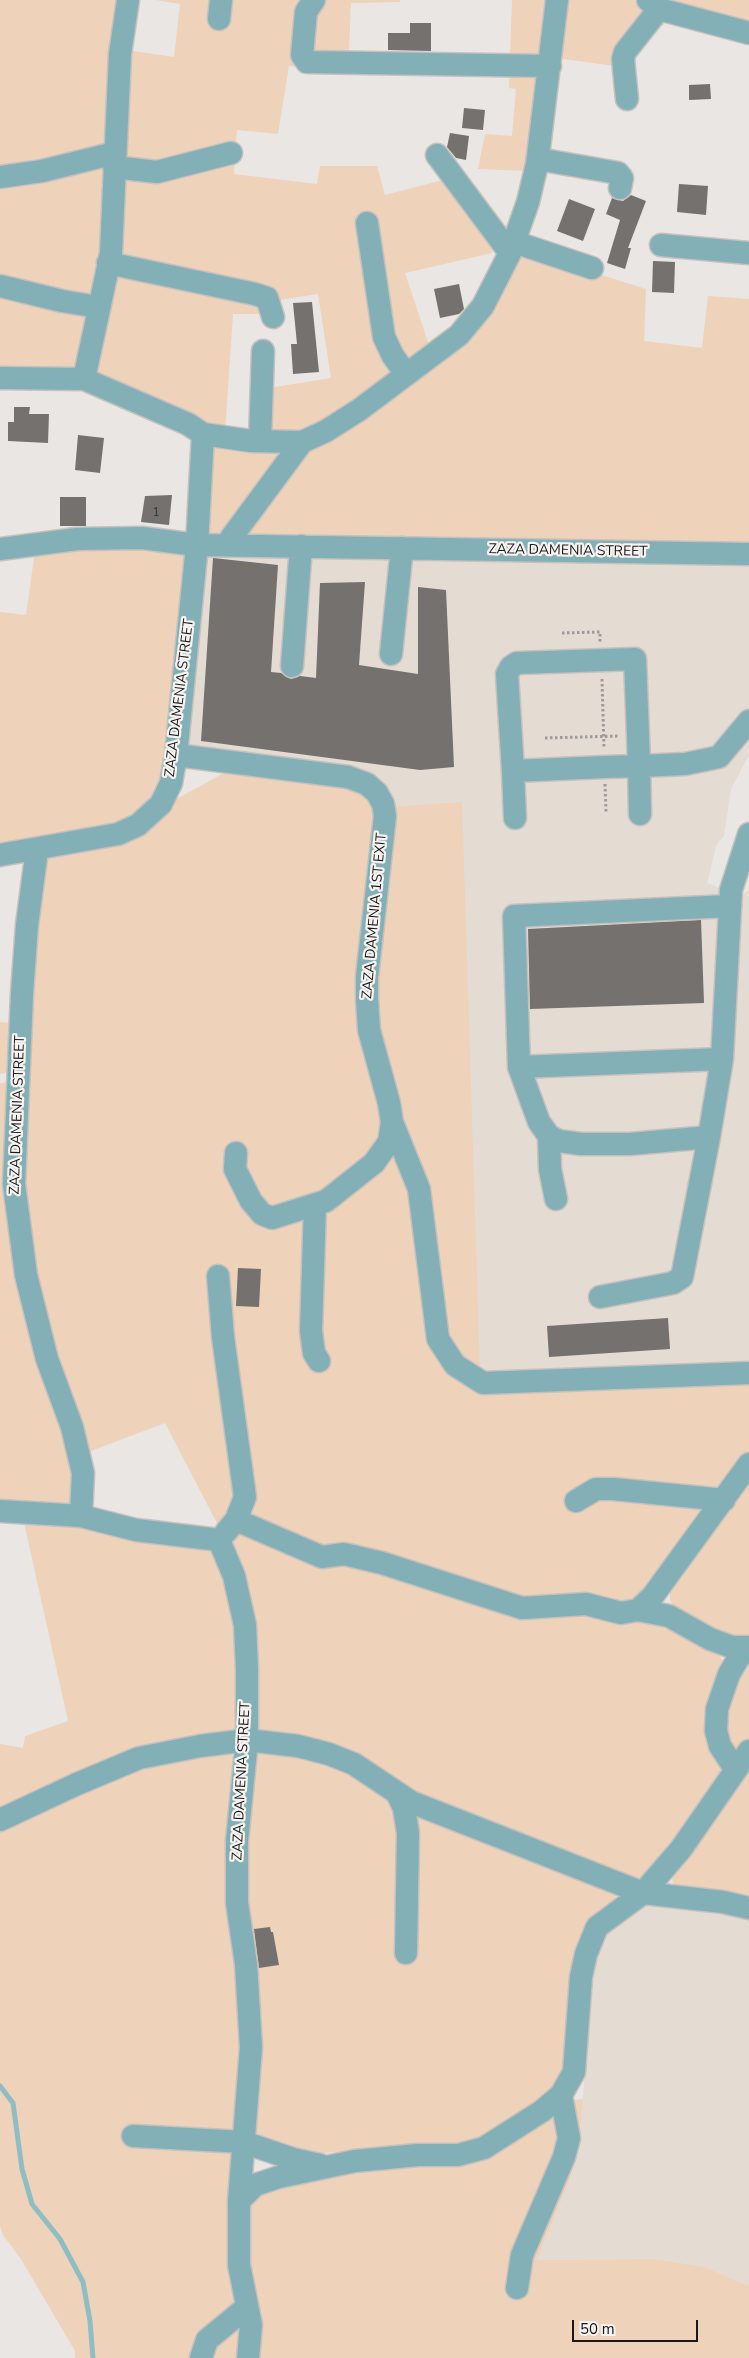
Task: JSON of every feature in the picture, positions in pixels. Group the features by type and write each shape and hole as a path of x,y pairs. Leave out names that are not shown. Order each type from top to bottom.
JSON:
{"street":[{"path":"84,379 108,262 120,54 128,0"},
{"path":"314,0 306,12 302,55 307,62 550,66"},
{"path":"0,378 84,379 188,424 203,434 260,441 302,442 326,431 360,410 459,335 483,306 512,247 528,202 538,159 557,0"},
{"path":"627,99 623,59 625,52 653,5 749,33"},
{"path":"0,177 115,160 157,172 231,153"},
{"path":"437,155 512,247 592,268"},
{"path":"538,159 618,173 622,178 620,188"},
{"path":"367,223 384,337 393,356 406,374"},
{"path":"661,244 749,253"},
{"path":"108,262 255,294 267,298 273,317"},
{"path":"0,286 62,301 98,307"},
{"path":"260,441 263,351"},
{"path":"0,549 77,540 142,538 197,545 203,434"},
{"path":"229,545 232,538 302,442"},
{"name":"ZAZA DAMENIA STREET","path":"81,1516 83,1472 72,1427 47,1359 26,1274 14,1184 10,1078 22,994 27,925 37,850 118,834 138,824 160,804 171,783 176,755 197,545 749,554"},
{"path":"292,666 301,546"},
{"path":"391,654 402,548"},
{"path":"515,818 508,674 510,667 517,663 601,660 635,659 640,814"},
{"path":"512,770 685,764 719,757 749,721"},
{"name":"ZAZA DAMENIA 1ST EXIT","path":"176,755 348,777 367,784 377,793 383,804 385,816 366,999 369,1030 392,1122 388,1142 374,1163 326,1201 272,1218 262,1214 251,1202 235,1169 236,1153"},
{"path":"600,1297 673,1283 682,1277 722,1059 731,890 749,834"},
{"path":"0,855 37,850"},
{"path":"709,1136 654,1142 581,1144 560,1141 549,1136 539,1122 519,1067 514,916 730,906"},
{"path":"519,1067 722,1059"},
{"path":"392,1122 419,1189 438,1339 455,1365 483,1383 749,1373"},
{"path":"549,1136 550,1169 556,1200"},
{"path":"314,1205 311,1331 314,1353 319,1361"},
{"path":"0,1511 81,1516 136,1530 219,1540 236,1520 245,1497 223,1337 218,1276"},
{"path":"638,1610 652,1597 749,1464"},
{"path":"576,1501 596,1489 613,1488 724,1500"},
{"path":"236,1520 322,1557 344,1554 382,1563 522,1608 586,1604 620,1613 638,1610 669,1616 710,1639 732,1647 747,1647"},
{"name":"ZAZA DAMENIA STREET","path":"219,1540 234,1576 245,1625 247,1740 237,1841 237,1903 246,1964 250,2047 239,2201 239,2265 251,2325 248,2358"},
{"path":"736,1770 720,1746 716,1731 717,1709 729,1674 747,1647"},
{"path":"0,1820 77,1784 139,1758 247,1740 298,1746 328,1754 354,1764 411,1802 643,1893 723,1902 749,1908"},
{"path":"239,2201 255,2185 279,2177 328,2166 355,2161 409,2156 458,2155 484,2148 542,2112 561,2094 574,2072 581,1977 586,1954 597,1927 643,1893 681,1849 749,1751"},
{"path":"397,1793 404,1808 408,1833 406,1953"},
{"path":"517,2288 522,2256 564,2157 569,2138 561,2094"},
{"path":"133,2136 243,2142 293,2159 328,2166"},
{"path":"201,2358 207,2340 248,2308"}],"path":[{"path":"562,633 600,632 606,812"},
{"path":"545,738 638,736"}],"shaded area":[{"path":"0,0 125,0 106,254 79,374 0,371"},
{"path":"156,0 400,0 400,2 351,3 348,70 289,66 278,134 237,130 234,174 317,184 320,166 377,166 385,195 447,179 490,236 492,253 405,273 430,348 356,406 298,434 267,435 269,388 331,378 318,294 266,302 267,314 233,314 225,433 95,378 126,50 174,57 180,4"},
{"path":"512,0 548,0 528,171 478,169 485,134 512,136 516,89 509,88"},
{"path":"564,0 634,0 647,13 665,24 613,47 615,66 556,58"},
{"path":"659,0 749,0 749,26"},
{"path":"516,248 646,289 644,341 702,348 708,296 749,299 749,544 202,536 213,447 300,445 446,352"},
{"path":"74,543 190,548 164,775 150,807 138,820 0,845 0,612 26,615 35,551"},
{"path":"205,555 749,562 749,755 731,789 724,836 716,846 707,883 740,896 749,890 749,1367 480,1376 390,807 186,749"},
{"path":"241,768 353,785 379,805 361,975 398,1141 374,1029 390,807 462,802 480,1376 749,1367 749,1457 650,1589 626,1607 531,1604 328,1552 243,1519 239,1498 219,1527 165,1423 83,1454 26,1240 20,1188 39,866 53,855 171,802 224,773"},
{"path":"0,1022 15,1023 9,1072 0,1074"},
{"path":"12,1082 10,1183 75,1458 73,1510 0,1507 0,1083"},
{"path":"749,1473 749,1642 731,1644 677,1612 670,1600 670,1588"},
{"path":"23,1518 214,1543 240,1625 241,1736 0,1815 0,1744 23,1748 25,1736 68,1721"},
{"path":"239,1526 346,1560 585,1614 645,1617 717,1651 722,1660 726,1773 653,1870 640,1878 625,1881 251,1730 224,1540"},
{"path":"749,1656 749,1742 736,1761 722,1737 726,1704"},
{"path":"226,1750 233,1756 236,1766 242,1993 242,2358 75,2358 75,2351 21,2259 3,2235 0,2226 0,1828 124,1771"},
{"path":"253,1751 317,1756 617,1893 613,1903 589,1930 562,2083 499,2130 476,2142 307,2154 250,2140 244,1897"},
{"path":"749,1762 749,1903 676,1887 672,1880 672,1873"},
{"path":"645,1906 676,1907 749,1919 749,2286 705,2267 655,2259 537,2260 571,2177 578,2152 595,1959 604,1937 622,1918"},
{"path":"583,2099 578,2152 571,2177 537,2260 655,2259 705,2267 749,2286 749,2358 257,2358 244,2215 253,2196 279,2183 375,2166 463,2161 565,2101"}],"building":[{"path":"410,23 431,23 431,51 388,50 388,33 410,33"},
{"path":"710,84 711,99 689,100 689,85"},
{"path":"464,108 485,110 483,130 462,128"},
{"path":"450,133 469,136 466,160 456,158 447,147"},
{"path":"679,184 708,186 706,215 677,212"},
{"path":"631,195 646,201 628,248 631,248 625,269 607,263 620,220 606,214 612,198 623,201"},
{"path":"569,199 595,209 583,241 557,231"},
{"path":"653,261 675,262 674,293 652,292"},
{"path":"459,284 464,309 459,314 440,318 434,289"},
{"path":"312,302 319,372 293,374 291,344 297,344 293,303"},
{"path":"14,407 30,407 29,414 49,414 48,443 8,441 8,422 14,422"},
{"path":"78,435 104,438 100,473 75,470"},
{"path":"172,495 169,525 141,522 145,496"},
{"path":"60,497 86,497 86,526 60,526"},
{"path":"213,558 278,565 271,672 281,673 291,679 300,676 316,678 320,583 365,582 359,665 418,674 418,587 446,590 454,767 420,770 201,741"},
{"path":"701,920 704,1003 530,1009 528,929"},
{"path":"238,1268 261,1269 259,1307 236,1306"},
{"path":"668,1318 670,1349 549,1357 547,1326"},
{"path":"270,1927 271,1932 273,1932 279,1965 259,1968 254,1929"}],"waterway":[{"path":"0,2086 13,2103 22,2169 32,2204 60,2239 83,2282 90,2321 93,2358"}]}
